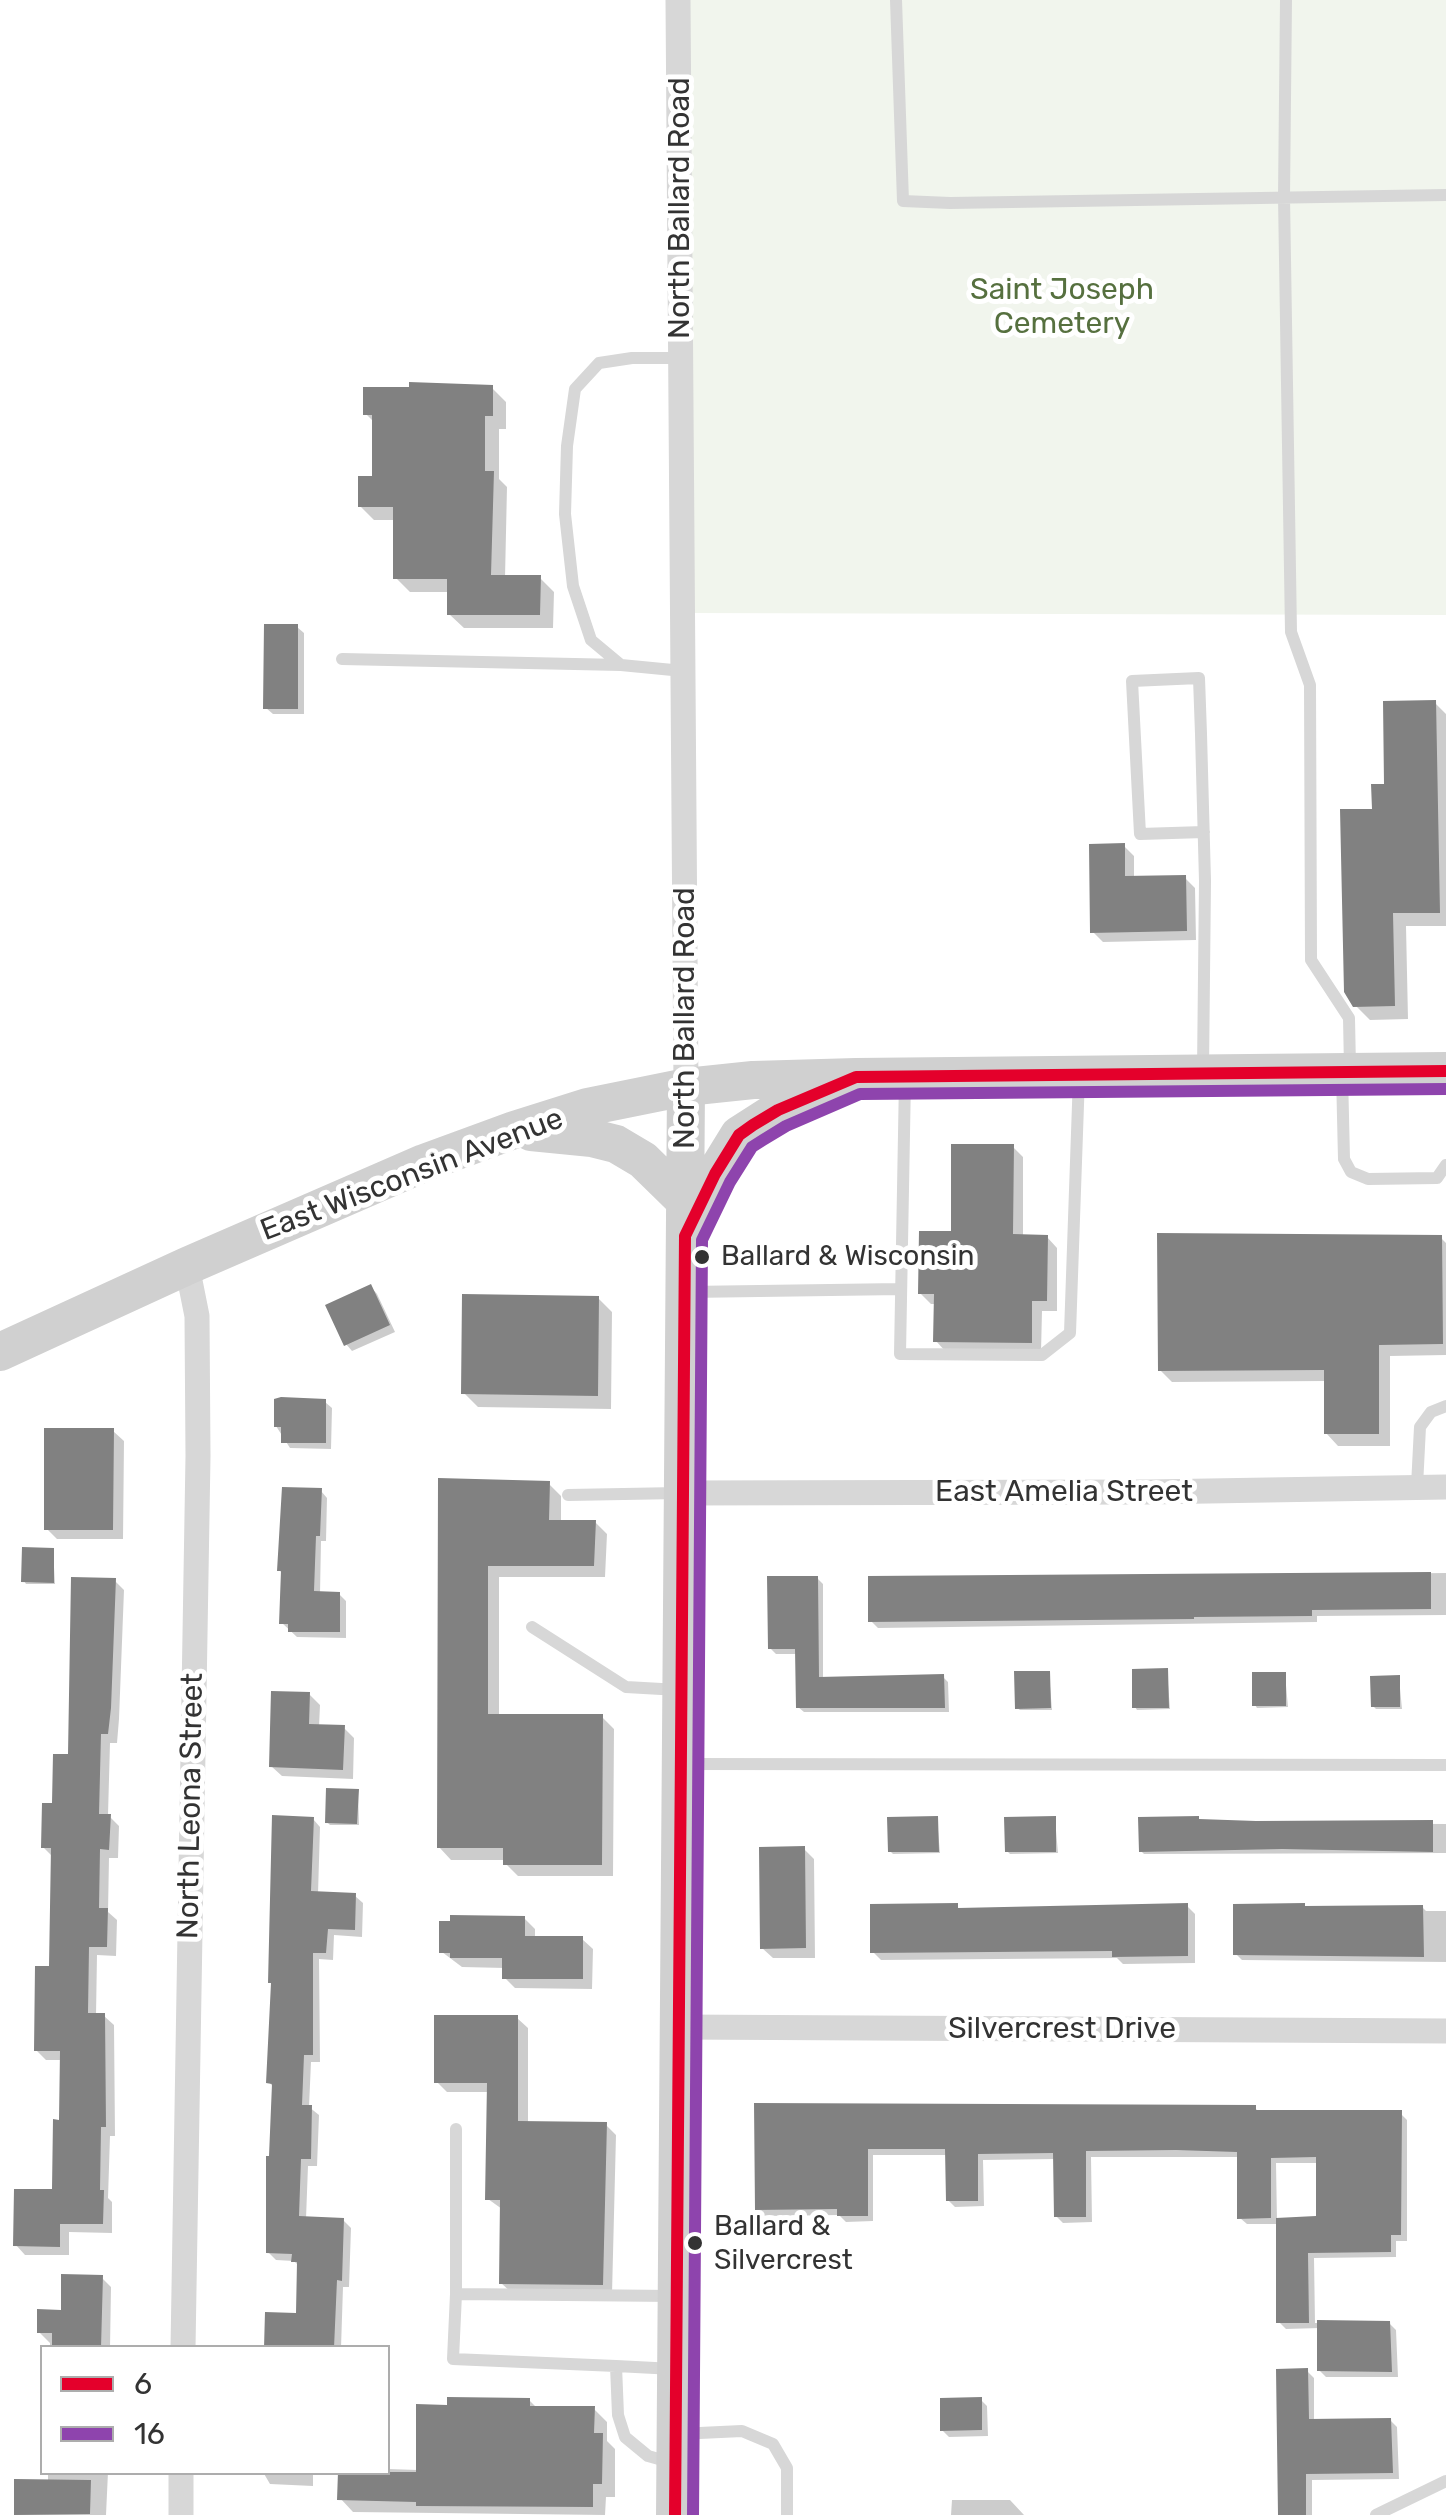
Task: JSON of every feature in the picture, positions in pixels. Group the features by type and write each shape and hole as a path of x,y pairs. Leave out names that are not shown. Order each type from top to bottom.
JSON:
{"main road":[{"name":"East Wisconsin Avenue","path":"0,1352 424,1164 586,1107 686,1087 753,1080 856,1077 1446,1071"},
{"path":"514,1130 608,1140 644,1160 685,1219 740,1136 778,1110 856,1077"},
{"name":"North Ballard Road","path":"675,2515 686,1087"}],"street":[{"name":"North Ballard Road","path":"678,0 686,1087"},
{"name":"North Leona Street","path":"182,2345 198,1456 197,1316 187,1266"},
{"name":"East Amelia Street","path":"682,1494 1446,1487"},
{"name":"Silvercrest Drive","path":"678,2027 1446,2031"},
{"path":"180,2515 181,2475"}],"lane":[{"path":"896,0 903,201 1446,195"},
{"path":"1286,0 1284,198 1291,632 1310,685 1311,960 1349,1018 1344,1159 1352,1172 1368,1179 1438,1178 1446,1166"},
{"path":"621,665 591,640 573,586 565,514 567,446 576,389 599,363 681,358"},
{"path":"342,659 621,665 683,671"},
{"path":"1202,1073 1204,832 1198,678 1132,681 1140,834 1204,832"},
{"path":"905,1077 900,1354 1042,1355 1070,1333 1080,1074"},
{"path":"684,1292 901,1289"},
{"path":"1416,1486 1420,1427 1431,1412 1446,1406"},
{"path":"568,1495 682,1494"},
{"path":"532,1627 626,1687 681,1690"},
{"path":"681,1764 1446,1765"},
{"path":"456,2129 453,2359 676,2369"},
{"path":"456,2294 676,2296"},
{"path":"616,2366 618,2415 626,2437 648,2456 742,2431 773,2444 787,2468 787,2515"},
{"path":"1376,2515 1446,2480"}],"green space":[{"name":"Saint Joseph Cemetery","path":"678,0 1446,0 1446,615 683,613"}],"building":[{"path":"409,382 493,385 493,416 485,416 485,471 494,471 491,575 541,575 540,615 447,615 447,579 393,579 393,507 358,507 358,476 372,476 372,415 363,415 363,387 409,387"},
{"path":"264,624 298,624 298,709 263,709"},
{"path":"1436,700 1440,913 1393,913 1395,1006 1353,1007 1344,992 1340,809 1372,809 1371,784 1384,784 1383,701"},
{"path":"1125,843 1125,876 1186,875 1187,931 1090,933 1089,844"},
{"path":"951,1144 1014,1144 1013,1234 1048,1235 1047,1301 1032,1301 1032,1343 933,1342 934,1294 918,1294 919,1231 951,1231"},
{"path":"1157,1233 1442,1235 1443,1344 1379,1345 1379,1434 1324,1434 1324,1370 1158,1371"},
{"path":"371,1284 390,1325 344,1346 325,1305"},
{"path":"462,1294 599,1296 598,1396 461,1394"},
{"path":"274,1399 326,1399 326,1443 281,1443 281,1427 274,1427"},
{"path":"44,1428 114,1428 113,1530 44,1530"},
{"path":"438,1478 550,1481 549,1520 596,1520 594,1566 488,1566 488,1714 603,1714 602,1865 503,1865 503,1848 437,1848"},
{"path":"282,1487 322,1488 314,1591 340,1592 340,1632 288,1632 288,1624 279,1624 281,1571 277,1571"},
{"path":"22,1547 54,1548 54,1583 21,1582"},
{"path":"1431,1572 1431,1609 1312,1610 1312,1616 1194,1619 868,1622 868,1576"},
{"path":"767,1576 818,1576 819,1677 944,1674 945,1708 796,1708 795,1649 768,1649"},
{"path":"71,1577 116,1578 111,1708 108,1734 101,1734 99,1814 111,1814 109,1850 100,1849 99,1908 108,1908 107,1947 89,1947 88,2013 105,2013 106,2127 101,2127 100,2190 104,2190 103,2224 60,2224 60,2247 13,2246 14,2189 52,2189 53,2119 59,2120 60,2051 34,2051 35,1966 49,1966 51,1848 41,1848 42,1803 52,1803 53,1754 68,1754"},
{"path":"1168,1668 1169,1708 1132,1708 1132,1669"},
{"path":"1014,1671 1050,1671 1051,1708 1015,1709"},
{"path":"1252,1672 1286,1672 1286,1706 1252,1706"},
{"path":"1400,1675 1400,1707 1371,1707 1370,1676"},
{"path":"271,1691 310,1692 309,1724 345,1725 343,1770 269,1767"},
{"path":"326,1788 359,1789 357,1824 325,1823"},
{"path":"272,1815 314,1817 311,1891 356,1893 355,1930 328,1929 326,1953 313,1953 313,2055 304,2055 302,2105 312,2105 311,2159 301,2159 299,2216 344,2218 334,2345 264,2345 265,2312 296,2313 297,2262 291,2262 292,2254 266,2253 266,2156 272,2084 266,2083"},
{"path":"938,1816 939,1852 888,1852 887,1817"},
{"path":"1056,1816 1056,1852 1005,1852 1004,1817"},
{"path":"1199,1816 1256,1821 1433,1820 1433,1852 1139,1852 1138,1817"},
{"path":"805,1846 806,1948 760,1949 759,1847"},
{"path":"958,1903 958,1908 1188,1903 1188,1956 1112,1957 1112,1951 870,1953 870,1904"},
{"path":"1233,1904 1423,1905 1424,1957 1233,1955"},
{"path":"450,1915 525,1916 525,1936 583,1936 583,1979 502,1979 502,1958 450,1958 450,1953 439,1953 439,1921 450,1921"},
{"path":"434,2015 518,2015 518,2121 607,2122 603,2285 499,2284 500,2200 485,2200 487,2083 434,2083"},
{"path":"754,2103 1256,2105 1256,2110 1402,2110 1401,2235 1391,2235 1391,2252 1308,2253 1309,2323 1276,2323 1276,2218 1316,2216 1316,2157 1271,2158 1271,2218 1237,2219 1237,2152 1176,2150 1086,2151 1086,2217 1054,2217 1053,2153 978,2154 978,2201 946,2201 945,2149 868,2149 868,2216 837,2216 837,2209 755,2210"},
{"path":"61,2274 103,2275 101,2345 52,2345 52,2333 37,2333 37,2309 61,2310"},
{"path":"1317,2320 1390,2321 1392,2372 1317,2371"},
{"path":"1308,2368 1309,2419 1391,2418 1393,2473 1306,2474 1306,2515 1278,2515 1276,2369"},
{"path":"447,2397 530,2398 530,2406 595,2406 594,2433 603,2433 602,2484 593,2484 593,2507 416,2506 416,2502 337,2500 338,2475 416,2472 416,2404 447,2405"},
{"path":"982,2397 982,2430 940,2431 940,2398"},
{"path":"14,2479 91,2480 90,2514 14,2515"}],"transit line":[{"name":"6","path":"675,2515 685,1236 715,1174 739,1135 753,1125 778,1110 856,1077 1446,1071"},
{"name":"16","path":"693,2515 702,1240 730,1182 752,1147 786,1126 860,1094 1446,1089"}],"place":[{"name":"Ballard & Wisconsin","path":"702,1257"},
{"name":"Ballard & Silvercrest","path":"695,2243"}]}
